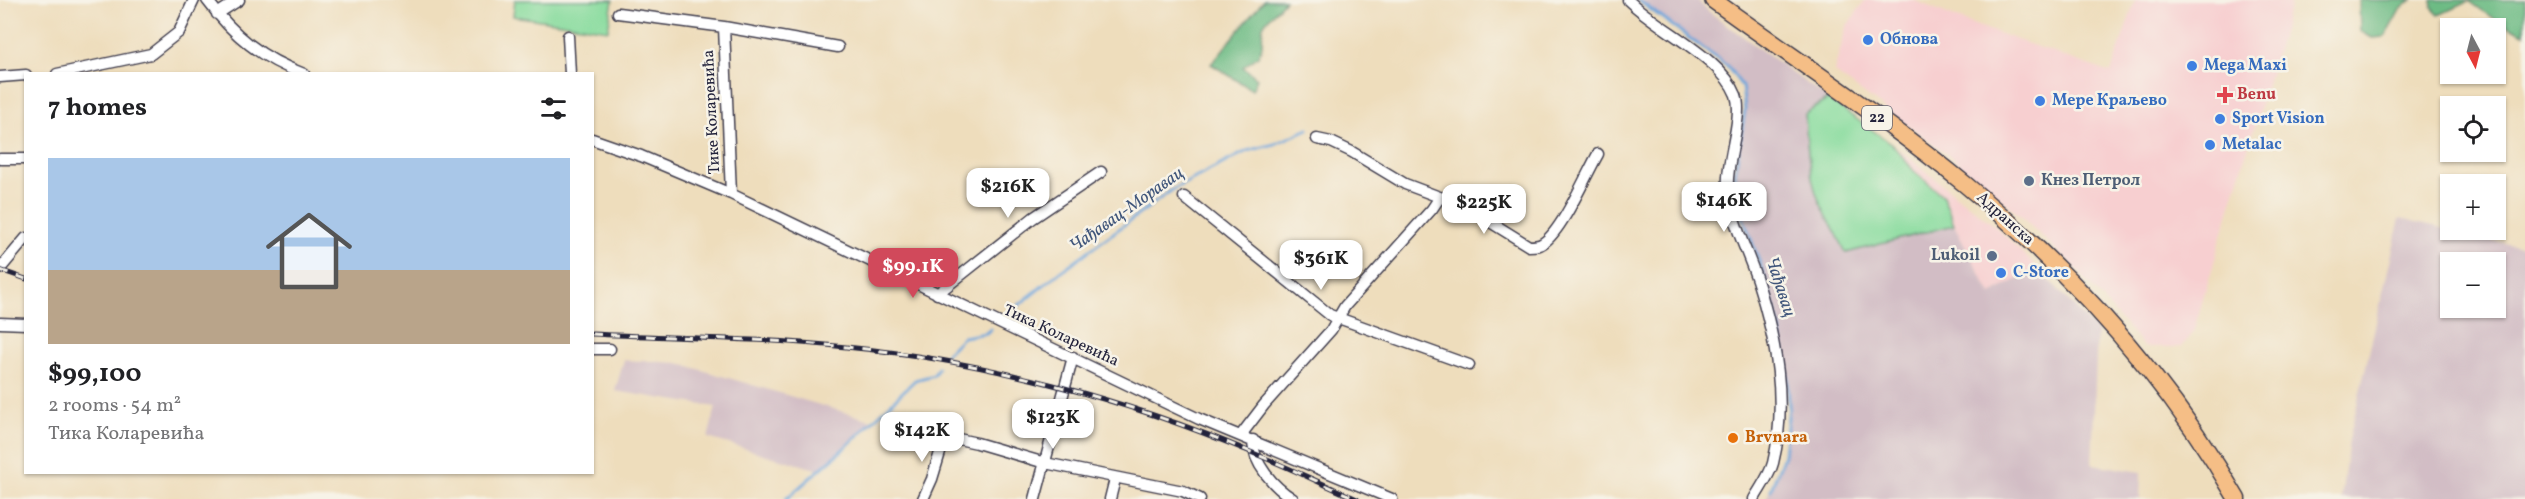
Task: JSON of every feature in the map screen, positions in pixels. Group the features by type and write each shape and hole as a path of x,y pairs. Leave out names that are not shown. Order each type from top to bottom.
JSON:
{"main road":[{"name":"Адранска","path":"1713,0 1931,158 1965,184 2033,244 2076,288 2157,381 2205,445 2237,499"}],"street":[{"path":"86,70 100,63 151,54 162,47 184,25 194,0"},
{"path":"207,0 250,47 300,72"},
{"path":"218,14 239,0"},
{"path":"1629,1 1725,77 1736,96 1737,115 1729,159 1727,188 1732,212 1757,281 1775,348 1781,393 1773,465 1754,499"},
{"name":"Тике Коларевића","path":"618,14 724,27 838,47"},
{"name":"Тике Коларевића","path":"724,27 731,194"},
{"path":"568,36 570,72"},
{"path":"0,77 24,75"},
{"path":"1317,139 1331,142 1352,152 1405,184 1466,207 1529,246 1539,245 1548,238 1560,222 1598,154"},
{"name":"Тика Коларевића","path":"594,140 641,156 731,194 1199,419 1392,499"},
{"path":"0,159 24,159"},
{"path":"937,294 1040,212 1101,172"},
{"path":"1184,197 1292,286 1337,318 1469,365"},
{"path":"1241,435 1264,405 1323,339 1346,306 1440,197"},
{"path":"0,269 24,240"},
{"path":"0,323 24,324"},
{"path":"594,349 610,349"},
{"path":"1035,499 1073,357"},
{"path":"898,426 976,442 1045,463 1183,491 1200,499"},
{"path":"923,499 932,479 945,436"},
{"path":"1253,440 1252,452 1259,465 1293,499"},
{"path":"1110,499 1116,478"}],"shaded area":[{"path":"1638,0 1698,0 1704,8 1828,99 1805,114 1806,138 1821,205 1846,253 1954,225 1991,294 2038,268 2097,331 2092,464 2141,472 2140,499 1766,499 1784,455 1789,406 1779,325 1764,275 1737,201 1735,173 1745,110 1742,86 1727,66"},
{"path":"1865,0 1913,0 1975,25 2111,73 2135,0 2292,0 2193,333 2182,347 2144,347 2079,272 2012,208 1946,153 1834,72 1846,27"},
{"path":"1892,144 1995,226 2038,268 1991,294 1954,225 1943,196 1914,171"},
{"path":"2400,218 2440,228 2440,240 2492,240 2525,248 2525,499 2341,499 2349,440"},
{"path":"624,360 678,363 874,421 819,470 708,438 716,407 615,391"}],"green space":[{"path":"515,0 613,0 608,30 513,16"},
{"path":"1264,0 1285,0 1263,25 1262,46 1258,56 1243,67 1257,78 1252,90 1211,64"},
{"path":"2359,0 2412,0 2400,10 2385,37 2372,38 2360,31"},
{"path":"2432,0 2525,0 2525,34 2506,25 2506,18 2493,18 2469,1 2439,15 2432,8"},
{"path":"1828,99 1892,144 1914,171 1943,196 1954,225 1846,253 1817,196 1808,149 1805,114"}],"waterway":[{"name":"Чађавац","path":"1638,0 1727,66 1742,86 1745,110 1735,173 1737,201 1764,275 1779,325 1788,380 1789,407 1784,455 1771,490"},
{"name":"Чађавац-Моравац","path":"1004,317 1060,272 1172,190 1247,151 1275,144 1308,129"},
{"name":"Чађавац-Моравац","path":"945,355 963,337 986,333 991,329"},
{"name":"Чађавац-Моравац","path":"786,499 848,445 915,380 934,375 938,368"}],"railway":[{"path":"0,270 24,278"},
{"path":"594,334 815,344 897,353 1002,372 1156,416 1266,458 1357,499"}],"place":[{"name":"Обнова","path":"1868,40"},
{"name":"Mega Maxi","path":"2192,66"},
{"name":"Benu","path":"2225,95"},
{"name":"Мере Краљево","path":"2040,101"},
{"name":"Sport Vision","path":"2220,119"},
{"name":"Metalac","path":"2210,145"},
{"name":"Кнез Петрол","path":"2029,181"},
{"name":"Lukoil","path":"1992,256"},
{"name":"C-Store","path":"2001,273"},
{"name":"Brvnara","path":"1733,438"}]}
